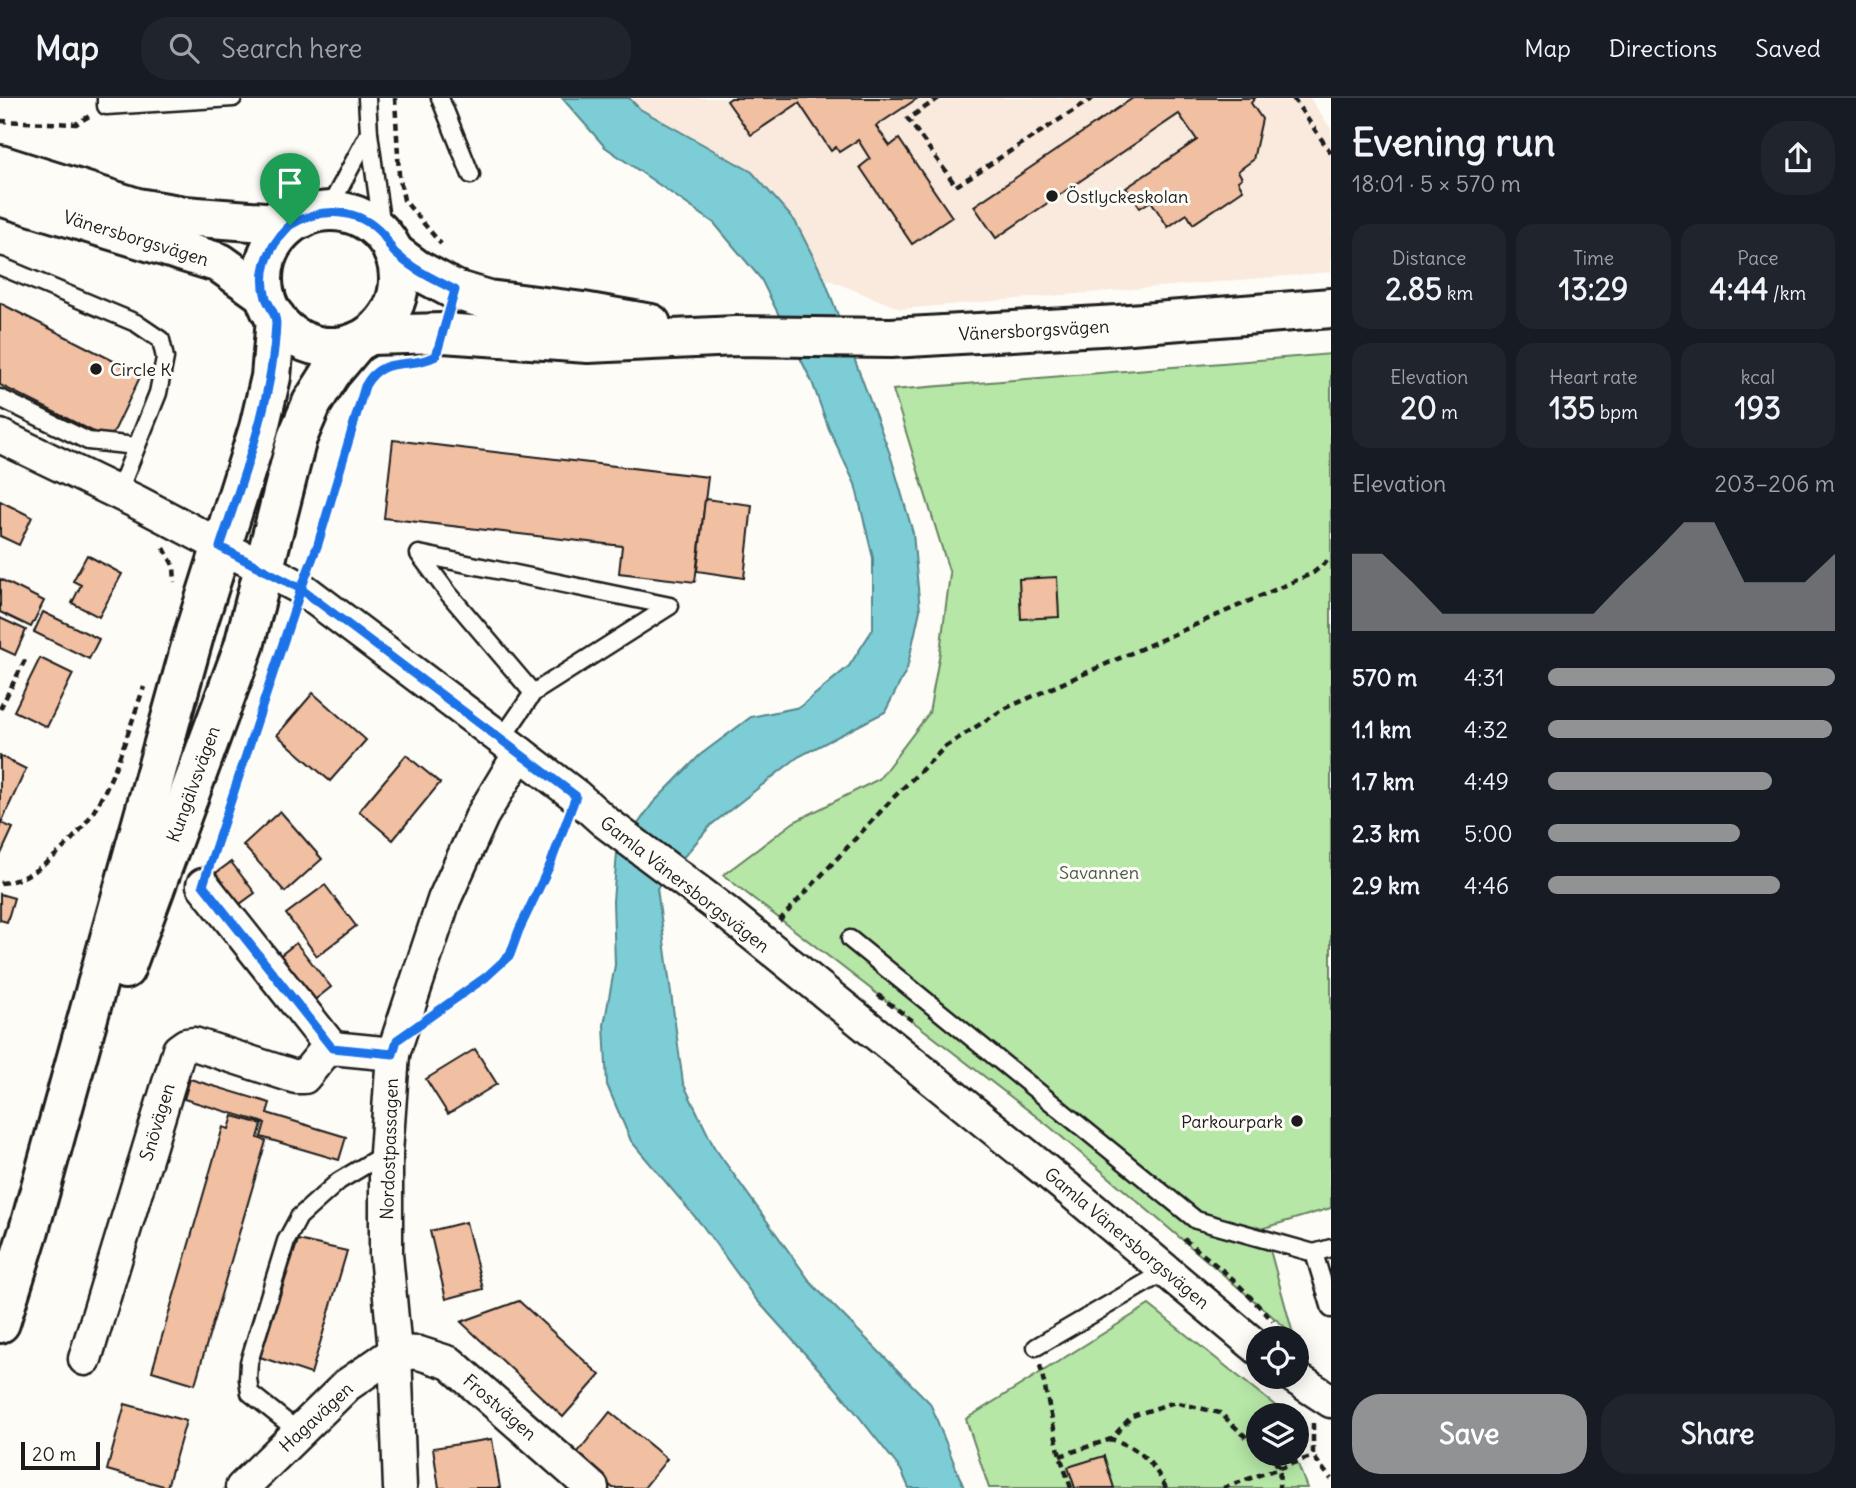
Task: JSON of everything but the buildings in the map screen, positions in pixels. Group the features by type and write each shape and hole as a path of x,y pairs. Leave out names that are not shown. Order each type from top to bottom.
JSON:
{"main road":[{"name":"Vänersborgsvägen","path":"0,165 138,208 184,216 278,223 310,215"},
{"name":"Vänersborgsvägen","path":"0,196 220,263 271,307"},
{"path":"335,212 353,215 369,223 388,243 399,274 397,298 366,351 321,346 288,332 271,307 263,280 270,250 290,225 310,215 335,212"},
{"name":"Vänersborgsvägen","path":"388,243 416,269 455,290 488,300 736,336"},
{"name":"Kungälvsvägen","path":"0,1323 29,1230 220,547 265,402 271,377 271,307"},
{"name":"Vänersborgsvägen","path":"366,351 443,333 588,343 736,336 891,338 1118,325 1331,308"},
{"name":"Kungälvsvägen","path":"29,1230 244,646 297,438 312,404 331,373 366,351"}],"street":[{"name":"Gamla Vänersborgsvägen","path":"0,436 118,493 301,589 690,884 1072,1192 1246,1338"},
{"name":"Nordostpassagen","path":"400,1488 395,1352 386,1254 386,1153 395,1047 444,900 511,747"},
{"path":"203,885 332,1048 395,1047"},
{"name":"Snövägen","path":"85,1359 179,1051 186,1045 194,1044 296,1077 304,1077 322,1055 332,1048"},
{"name":"Hagavägen","path":"242,1488 347,1385 395,1352"},
{"name":"Frostvägen","path":"395,1352 419,1353 450,1363 592,1488"},
{"path":"1309,1387 1326,1398"}],"lane":[{"path":"106,102 233,98"},
{"path":"367,98 369,133 388,243"},
{"path":"440,98 471,175"},
{"path":"310,215 335,197 369,133"},
{"path":"0,266 136,323 161,340 165,358 158,393 118,493"},
{"path":"0,398 88,441 136,446"},
{"path":"511,747 533,693 670,606 419,554 448,593 533,693"},
{"path":"850,939 1196,1220 1314,1253 1331,1248"},
{"path":"299,1432 250,1393 247,1379 249,1362 286,1241 299,1217 339,1181 386,1153"},
{"path":"1314,1253 1331,1309"},
{"path":"1036,1347 1166,1271"}],"path":[{"path":"395,98 399,175 404,200 454,260 460,273 455,290"},
{"path":"939,98 908,119 956,186 1093,98"},
{"path":"1293,98 1331,153"},
{"path":"0,121 76,124 106,102"},
{"path":"203,885 318,544 365,386 366,351"},
{"path":"156,539 174,567 176,581 173,594"},
{"path":"779,921 894,797 946,746 1004,709 1314,573 1331,558"},
{"path":"0,709 25,660"},
{"path":"0,883 16,881 32,873 53,857 85,825 99,803 146,683"},
{"path":"395,1047 486,977 510,955 550,865 576,796"},
{"path":"1036,1347 1060,1456 1071,1488"},
{"path":"1326,1398 1313,1424 1313,1456 1331,1479"},
{"path":"1060,1456 1111,1439 1132,1416 1174,1402 1220,1413 1246,1437"},
{"path":"1111,1439 1126,1444 1154,1464 1166,1488"},
{"path":"1223,1488 1313,1456"},
{"path":"1279,1488 1280,1467"}],"shaded area":[{"name":"Östlyckeskolan","path":"629,98 1310,98 1331,129 1331,272 901,309 824,278 795,221 640,109"}],"green space":[{"name":"Savannen","path":"1331,354 1331,1208 1264,1228 1291,1326 1284,1326 1050,1127 723,875 794,822 879,779 929,713 950,574 893,390"},
{"path":"1149,1305 1246,1382 1246,1389 1254,1389 1272,1403 1246,1403 1246,1466 1299,1466 1307,1488 989,1488 966,1419"}],"water":[{"path":"562,98 629,98 640,109 752,172 795,221 824,278 890,454 913,533 920,610 907,669 885,712 798,757 711,825 657,888 683,1083 714,1147 812,1284 930,1403 964,1488 909,1488 901,1470 841,1394 755,1298 702,1225 631,1141 607,1085 604,1025 615,965 613,901 617,853 653,803 700,755 751,717 800,707 849,666 873,629 873,558 855,484 829,429 812,382 761,279 714,223 605,147"}],"place":[{"name":"Östlyckeskolan","path":"1052,196"},
{"name":"Circle K","path":"96,369"},
{"name":"Parkourpark","path":"1297,1121"}],"route":[{"path":"290,225 270,250 265,264 265,295 276,318 271,377 259,428 220,547 301,589 203,885 332,1048 393,1054 397,1040 486,977 510,955 550,865 576,796 301,589 318,544 365,386 371,374 384,366 426,362 436,356 455,290 416,269 393,252 383,235 369,223 353,215 317,213 290,225"}]}
